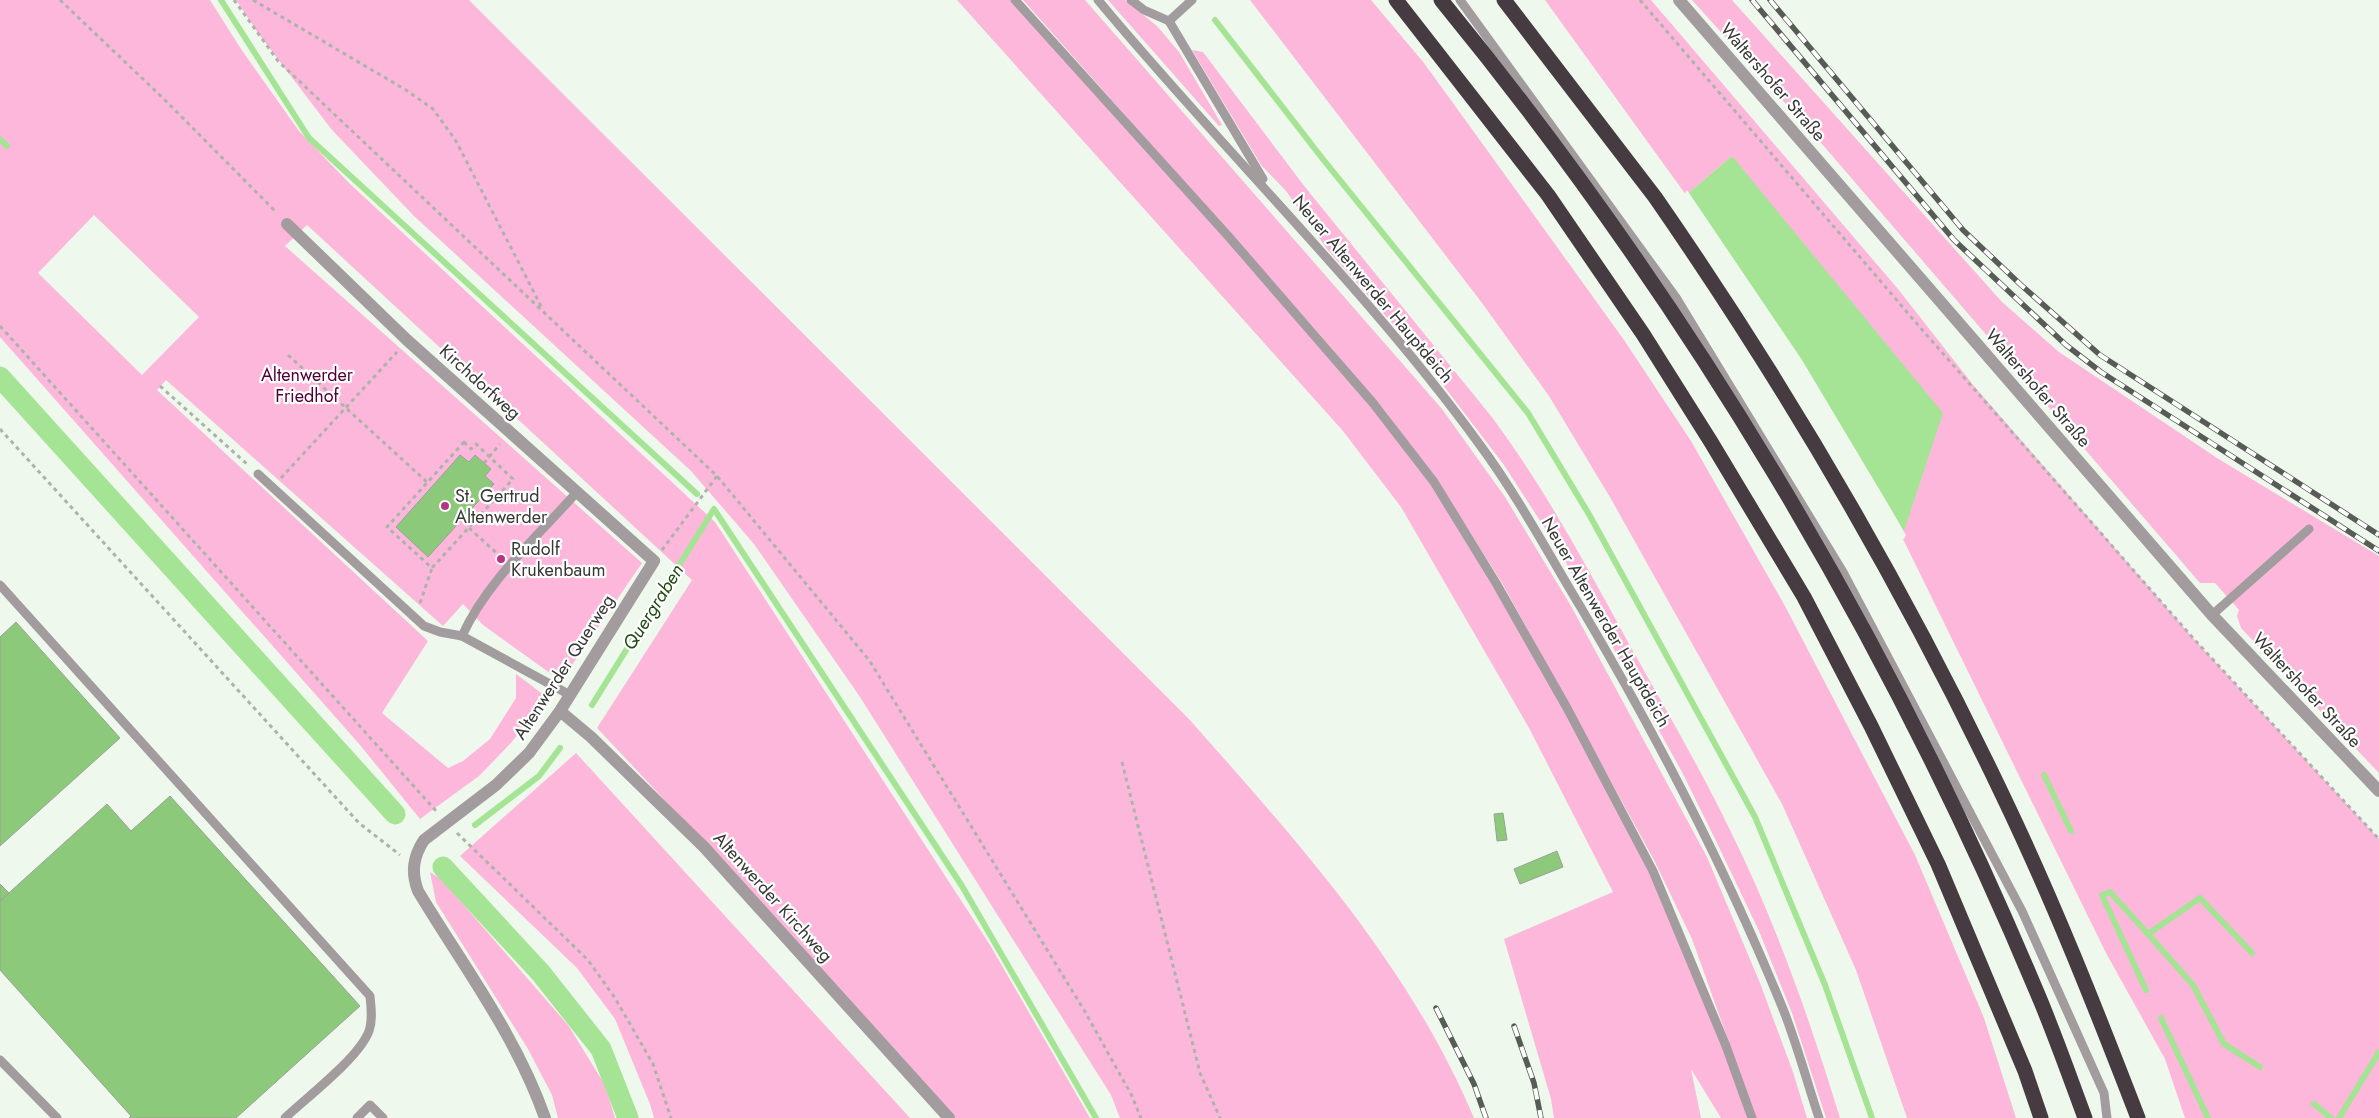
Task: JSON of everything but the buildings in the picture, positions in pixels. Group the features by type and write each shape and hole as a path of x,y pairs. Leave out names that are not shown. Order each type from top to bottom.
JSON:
{"highway":[{"path":"1396,0 1548,195 1711,442 1804,597 1871,726 1938,864 2025,1071 2041,1118"},
{"path":"1440,0 1579,177 1674,313 1765,457 1835,577 1888,675 1975,851 2036,991 2085,1118"},
{"path":"1504,0 1655,196 1678,229 1769,370 1878,554 2003,795 2103,1027 2138,1118"}],"street":[{"name":"Waltershofer Straße","path":"1679,0 2212,615 2379,791"},
{"name":"Kirchdorfweg","path":"287,224 407,340 654,561"},
{"name":"Altenwerder Querweg","path":"414,860 424,840 480,798 515,768 544,734 654,561"},
{"name":"Altenwerder Kirchweg","path":"560,711 591,737 704,847 949,1118"},
{"path":"414,860 413,875 418,891 508,1036 524,1067 545,1118"}],"lane":[{"path":"1016,0 1367,396 1434,482 1496,583 1567,708 1653,871 1726,1046 1752,1118"},
{"name":"Neuer Altenwerder Hauptdeich","path":"1098,0 1140,50 1274,197 1416,364 1482,447 1613,661 1710,842 1784,1012 1819,1118"},
{"path":"1131,0 1144,10 1169,21 1192,0"},
{"path":"1460,0 1677,299 1843,572 2022,911 2104,1093 2107,1118"},
{"name":"Neuer Altenwerder Hauptdeich","path":"1169,21 1274,197"},
{"path":"258,474 424,626 440,632 462,636 570,695"},
{"path":"462,636 472,614 510,566 577,492"},
{"path":"2212,615 2309,529"},
{"path":"0,585 370,996 372,1012 369,1030 357,1050 285,1118"},
{"path":"0,1060 57,1118"},
{"path":"357,1118 370,1105 383,1118"}],"path":[{"path":"60,0 166,102 287,224"},
{"path":"234,0 278,61 718,476 869,660 1084,1010 1131,1094 1140,1118"},
{"path":"253,0 406,90 433,109 456,141 544,313"},
{"path":"1640,0 1924,332 2193,638 2379,839"},
{"path":"0,326 446,822 588,960 615,998 653,1064 671,1118"},
{"path":"273,488 407,340"},
{"path":"288,354 428,482"},
{"path":"160,386 258,474"},
{"path":"0,429 359,823 390,849 414,860"},
{"path":"419,605 432,568 513,479 476,444 471,449 464,442 386,527 432,568"},
{"path":"484,463 500,444"},
{"path":"654,561 718,476"},
{"path":"469,528 510,566"},
{"path":"408,546 412,542"},
{"path":"1122,762 1200,1073 1220,1118"}],"green space":[{"name":"Altenwerder Friedhof","path":"0,0 210,0 241,49 299,131 349,183 715,522 990,945 1090,1118 953,1118 705,843 597,728 692,580 307,225 285,246 642,563 561,681 483,625 463,604 443,626 166,380 157,390 428,641 382,713 448,768 463,761 490,739 516,698 516,674 548,698 510,744 479,776 420,819 360,745 0,337","holes":["94,215 199,317 142,375 38,273"]},
{"path":"236,0 469,0 1188,718 1309,858 1348,906 1384,956 1448,1062 1474,1118 1120,1118 1111,1095 860,697 754,544 691,471 414,216 332,130 258,33"},
{"path":"957,0 1015,0 1229,237 1434,482 1496,583 1653,871 1752,1118 1721,1118 1691,1069 1701,1118 1554,1118 1551,1099 1504,939 1613,892 1529,728 1401,507 1343,431"},
{"path":"1023,0 1085,0 1442,409 1505,497 1571,606 1707,857 1760,983 1793,1072 1807,1118 1756,1118 1692,939 1654,860 1502,583 1444,491 1385,411 1320,335"},
{"path":"1108,0 1125,0 1157,26 1179,52 1222,125 1219,126"},
{"path":"1250,0 1371,0 1424,63 1624,340 1691,441 1785,606 1915,855 1984,1018 2016,1118 1907,1118 1856,970 1782,804 1611,499 1549,396 1482,303"},
{"path":"1545,0 1651,0 1898,289 1974,386 2193,638 2379,839 2379,1118 2185,1118 2165,1059 2106,953 1902,537 1732,156 1686,195"},
{"path":"1692,0 1732,0 2002,302 2059,352 2217,458 2379,556 2379,773 2241,628 2237,616 2239,610 2215,583 2200,583 1822,144"},
{"path":"1192,50 1203,52 1305,187 1491,416 1547,498 1693,759 1747,865 1791,972 1840,1118 1826,1118 1792,1013 1759,931 1682,772 1559,550 1504,465 1420,355 1327,249 1286,191 1261,165"},
{"path":"576,753 910,1118 654,1118 615,1019 577,968 460,856"},
{"path":"430,872 441,879 568,1025 605,1085 615,1118 558,1118 552,1095 528,1049 436,902"}],"shaded area":[{"path":"1732,156 1943,413 1902,537 1798,364 1686,195"}],"pier":[{"path":"1687,190 1802,360 1906,535 1904,539 1900,538 1796,365 1730,262 1683,196"}],"waterway":[{"path":"221,0 309,138 697,494"},
{"path":"1215,20 1322,158 1528,413 1590,516 1755,817 1825,985 1872,1118"},
{"path":"0,139 7,146"},
{"path":"0,377 395,814"},
{"path":"592,705 714,509 962,886 1096,1118"},
{"name":"Quergraben","path":"475,825 539,776 560,748"},
{"path":"2044,775 2071,831"},
{"path":"443,867 540,972 601,1049 628,1118"},
{"path":"2146,990 2102,895 2110,892 2148,934 2200,898 2252,953"},
{"path":"2148,934 2193,985 2224,1044 2260,1067"},
{"path":"2161,1018 2208,1118"},
{"path":"2339,1118 2379,1052"},
{"path":"2314,1104 2331,1118"}],"railway":[{"path":"1752,0 1954,240 2066,345 2101,372 2379,551"},
{"path":"1770,0 1963,230 2021,285 2100,355 2379,535"},
{"path":"1436,1008 1474,1084 1486,1118"},
{"path":"1514,1026 1534,1083 1541,1118"}],"place":[{"name":"St. Gertrud Altenwerder","path":"445,506"},
{"name":"Rudolf Krukenbaum","path":"501,559"}]}
